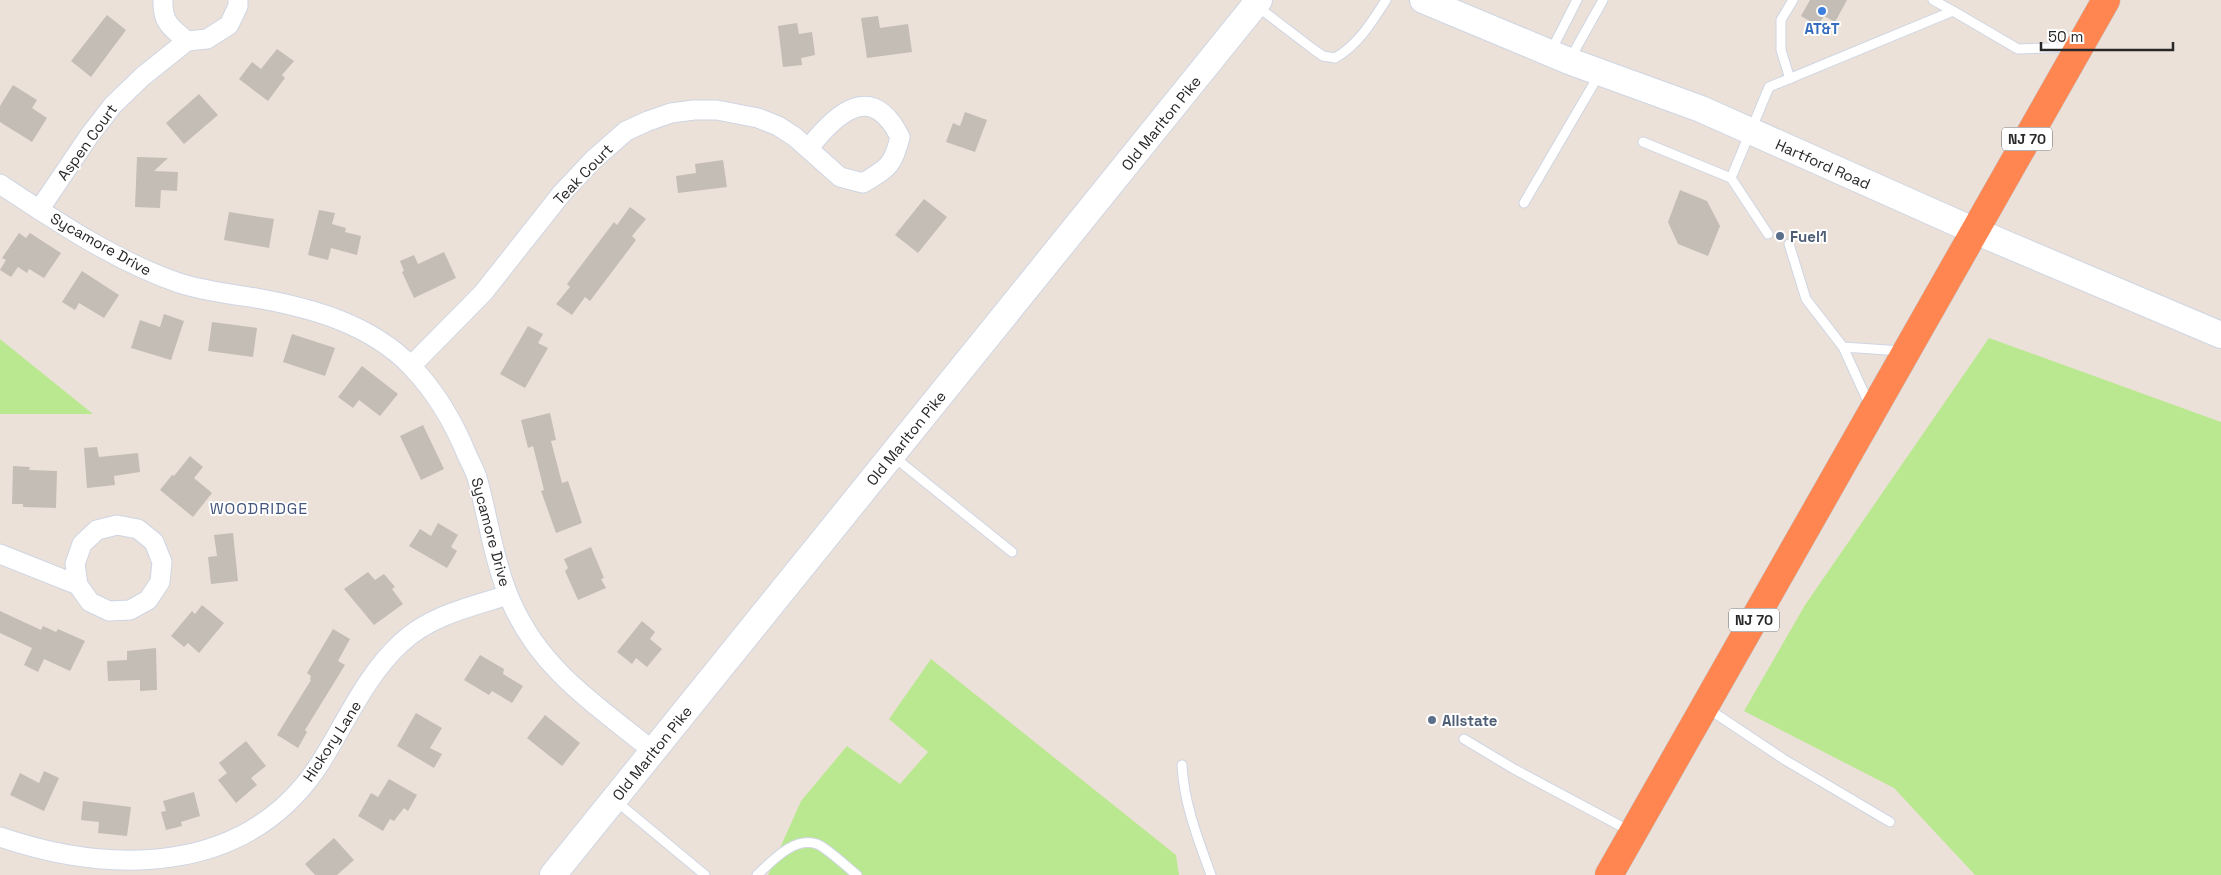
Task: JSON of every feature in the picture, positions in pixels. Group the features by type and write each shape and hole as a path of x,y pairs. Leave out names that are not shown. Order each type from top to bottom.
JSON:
{"highway":[{"name":"NJ 70","path":"1609,875 2106,0"}],"street":[{"path":"163,0 163,9 168,25 187,41"},
{"name":"Aspen Court","path":"39,210 94,128 113,105 142,77 187,41 207,39 229,25 238,6 238,0"},
{"name":"Hartford Road","path":"1423,0 1559,57 1701,109 1975,231 2221,335"},
{"name":"Old Marlton Pike","path":"553,875 1257,2"},
{"name":"Teak Court","path":"411,366 483,293 562,193 593,160 626,131 671,113 694,110 717,110 758,118 778,126 809,148 840,177 863,182 884,171 895,159 900,137 893,122 881,111 860,106 844,112 827,125 809,148"},
{"name":"Sycamore Drive","path":"0,184 39,210 108,250 157,275 206,290 298,306 342,320 380,341 411,366 438,400 449,418 460,437 478,478 508,595 523,626 558,673 583,696 653,752"},
{"path":"0,554 78,585 90,602 109,611 130,610 148,600 160,582 162,562 154,542 138,529 117,524 97,530 82,544 75,564 78,585"},
{"name":"Hickory Lane","path":"0,837 53,859 118,869 161,868 205,857 226,847 266,821 302,788 379,669 401,643 422,627 444,615 508,595"}],"lane":[{"path":"1257,2 1313,50 1323,56 1336,58 1358,40 1386,0"},
{"path":"1559,57 1577,0"},
{"path":"1559,57 1603,0"},
{"path":"1790,79 1781,50 1781,20 1793,0"},
{"path":"1933,0 2018,49 2080,47"},
{"path":"1731,178 1769,87 1953,11"},
{"path":"1524,203 1601,72"},
{"path":"1644,142 1731,178 1768,234"},
{"path":"1789,244 1806,298 1843,347 1872,411"},
{"path":"1843,347 1906,352"},
{"path":"892,455 1012,552"},
{"path":"1705,707 1785,760 1890,822"},
{"path":"1464,739 1514,769 1634,834"},
{"path":"1182,765 1183,790 1194,830 1211,875"},
{"path":"614,800 705,875"},
{"path":"757,875 778,855 799,844 817,844 857,875"}],"green space":[{"path":"1989,338 2221,422 2221,875 1975,875 1894,788 1744,711 1805,605"},
{"path":"0,339 93,414 0,414"},
{"path":"931,659 1176,855 1179,875 768,875 801,801 847,746 900,784 928,752 889,719"}],"building":[{"name":"AT&T","path":"1810,0 1847,0 1835,22 1824,16 1818,26 1801,16"},
{"path":"107,15 126,30 91,77 71,61"},
{"path":"878,16 880,28 908,24 912,52 867,58 861,18"},
{"path":"797,23 799,34 812,32 815,55 801,58 802,65 783,67 778,26"},
{"path":"277,49 294,61 282,75 285,78 268,101 239,79 252,62 261,69"},
{"path":"13,85 37,100 32,108 47,118 32,142 0,122 0,106"},
{"path":"199,94 218,115 184,144 166,123"},
{"path":"965,112 987,120 975,152 946,142 953,123 960,126"},
{"path":"137,157 168,158 154,171 178,172 177,191 161,190 160,208 135,207"},
{"path":"723,160 727,187 678,193 676,176 696,173 695,164"},
{"path":"1680,190 1707,201 1720,226 1708,256 1678,244 1668,222"},
{"path":"924,199 947,217 918,253 895,235"},
{"path":"630,207 646,219 632,236 636,240 590,301 585,297 572,315 556,304 570,287 567,284 614,222 617,225"},
{"path":"319,210 335,213 332,224 346,228 345,232 361,236 357,255 331,248 328,260 308,255"},
{"path":"229,212 274,219 269,248 224,240"},
{"path":"19,233 26,238 30,233 61,253 44,278 29,269 27,273 18,267 11,277 0,270 6,260 2,258"},
{"path":"444,252 456,278 414,298 402,272 404,271 400,261 414,255 418,264"},
{"path":"82,271 119,295 104,318 79,303 75,310 62,302"},
{"path":"164,314 184,321 171,360 131,348 140,320 160,327"},
{"path":"212,322 257,328 253,357 208,351"},
{"path":"528,326 543,334 538,343 548,348 525,388 500,374"},
{"path":"292,334 335,348 325,376 283,362"},
{"path":"362,366 398,394 380,416 359,400 353,408 338,397"},
{"path":"550,413 556,440 551,441 562,483 568,481 582,523 556,533 541,491 544,490 533,446 528,448 521,420"},
{"path":"423,425 444,469 421,480 400,436"},
{"path":"97,447 99,457 138,453 140,472 114,476 115,485 87,488 84,448"},
{"path":"190,456 203,467 194,478 212,493 193,517 160,490"},
{"path":"13,466 30,467 29,470 57,471 56,508 23,507 23,504 12,504"},
{"path":"438,523 458,535 451,547 457,551 447,568 409,546 420,529 431,536"},
{"path":"233,533 238,581 211,584 208,557 217,556 214,535"},
{"path":"591,547 604,578 601,579 606,588 578,600 565,571 568,568 564,559"},
{"path":"368,572 375,580 384,574 395,587 392,589 403,604 374,625 344,589"},
{"path":"202,605 224,623 199,653 188,643 184,647 171,636 192,611 195,614"},
{"path":"0,611 41,630 43,626 56,632 58,629 85,641 70,671 44,659 38,672 24,665 32,648 0,633"},
{"path":"642,621 655,632 650,639 662,649 647,667 636,658 632,664 617,652"},
{"path":"333,629 350,639 338,661 345,665 305,730 307,732 298,748 277,735 311,680 311,676 307,673"},
{"path":"156,648 157,690 140,691 140,680 108,681 107,661 127,660 127,651"},
{"path":"480,655 504,669 503,674 523,686 512,703 492,691 489,695 464,680"},
{"path":"416,713 442,728 430,748 442,754 434,768 397,746"},
{"path":"545,715 580,743 562,766 527,738"},
{"path":"246,741 266,766 251,778 257,785 236,803 218,780 227,773 219,763"},
{"path":"44,771 59,778 44,811 10,795 20,773 39,783"},
{"path":"389,779 417,795 408,811 404,808 394,821 390,819 383,831 358,816 371,793 378,797"},
{"path":"194,792 200,816 181,822 182,826 166,830 161,812 166,811 163,801"},
{"path":"83,801 131,807 127,836 98,833 99,822 81,820"},
{"path":"334,838 354,860 337,875 315,875 305,864"}],"place":[{"name":"AT&T","path":"1822,11"},
{"name":"Fuel1","path":"1780,236"},
{"name":"Allstate","path":"1432,720"}],"district":[{"name":"WOODRIDGE","path":"259,508"}]}
